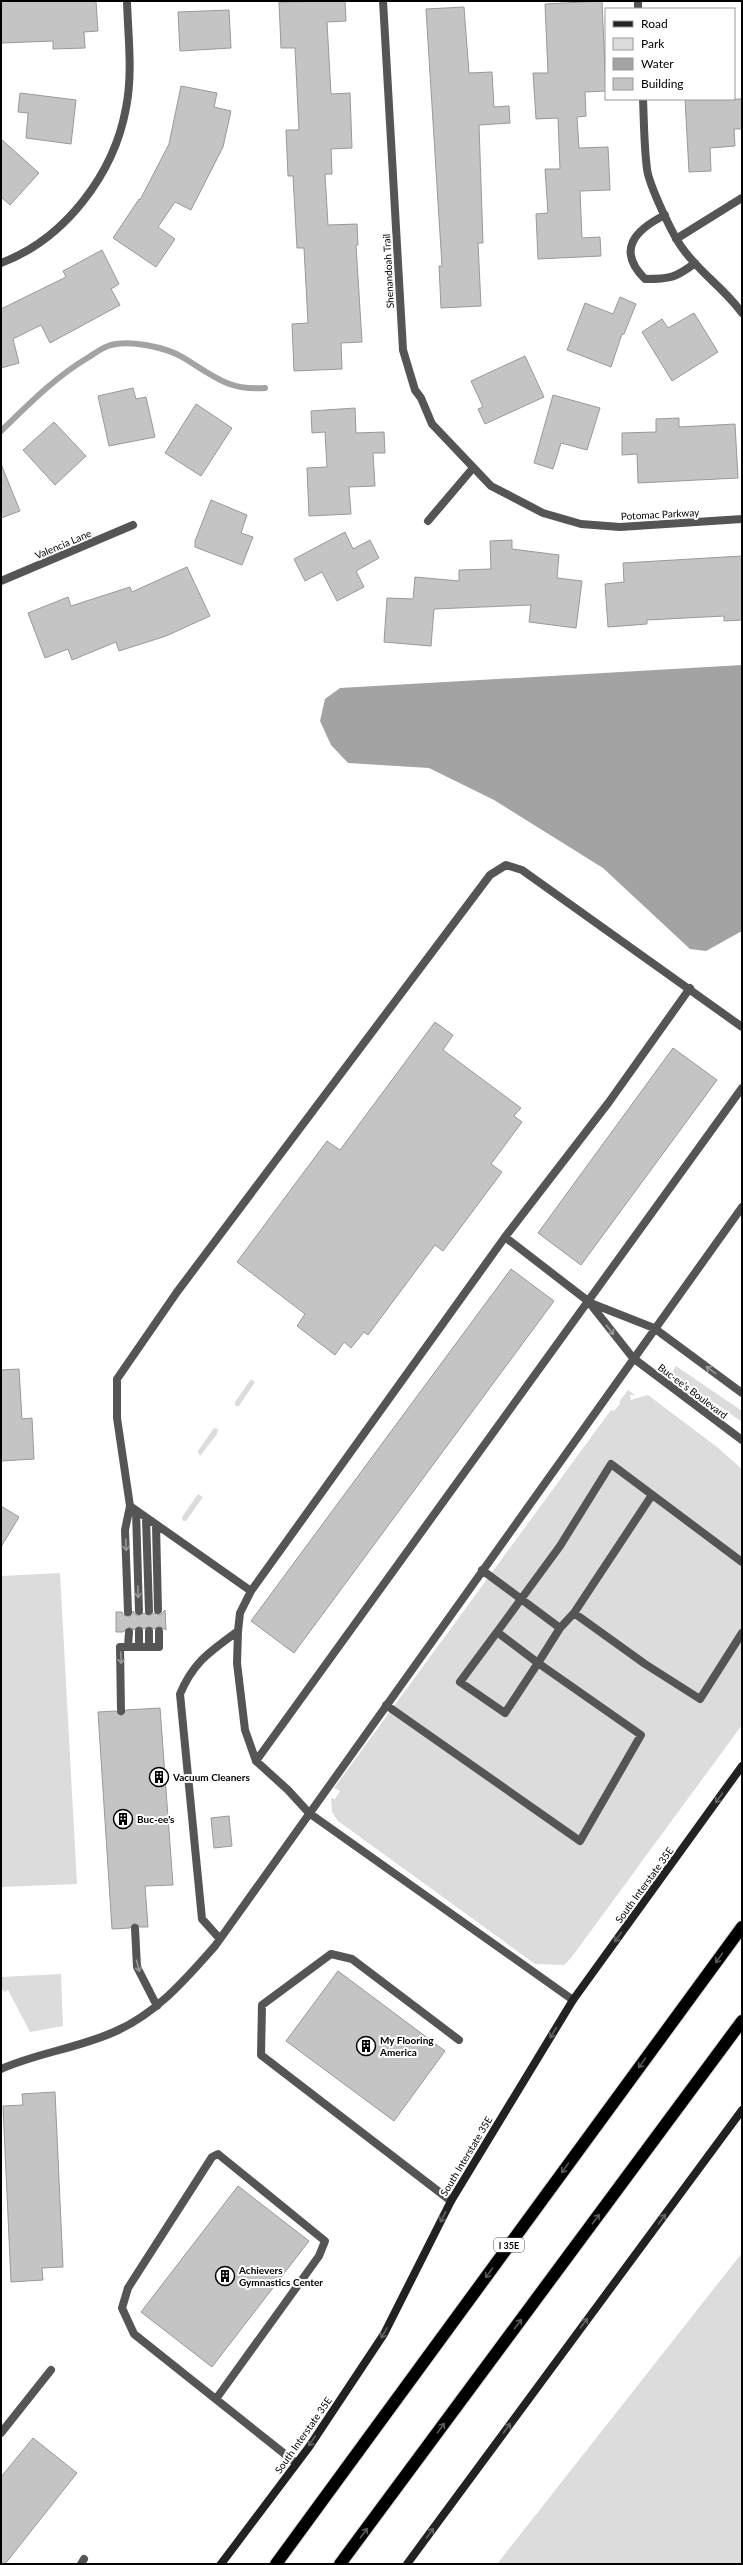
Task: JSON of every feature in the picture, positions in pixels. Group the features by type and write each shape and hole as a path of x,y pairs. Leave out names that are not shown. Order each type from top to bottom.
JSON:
{"highway":[{"name":"I 35E","path":"276,2564 742,1927"},
{"path":"340,2564 742,2021"}],"main road":[{"name":"South Interstate 35E","path":"221,2564 296,2463 384,2334 451,2201 573,2000 742,1766"},
{"path":"407,2564 742,2110"}],"street":[{"path":"1,263 39,244 63,223 91,189 112,155 126,108 130,57 126,1"},
{"name":"Shenandoah Trail","path":"383,1 403,350 415,390 422,398 432,424 490,486 512,496"},
{"path":"643,100 647,170 676,239 695,263 717,282 742,313"},
{"path":"676,239 742,198"},
{"path":"665,215 646,224 634,236 631,251 633,268 645,279 660,279 679,276 695,263"},
{"path":"428,521 473,468"},
{"name":"Potomac Parkway","path":"512,496 543,513 581,524 620,527 742,519"},
{"name":"Valencia Lane","path":"1,581 133,526"},
{"path":"139,1611 133,1508 117,1418 117,1379 177,1292 490,875 506,865 522,870 690,988 742,1027"},
{"path":"573,2000 308,1813 288,1790 256,1761 246,1730 236,1663 240,1613 251,1591 505,1237 609,1102 690,988"},
{"path":"256,1761 742,1088"},
{"path":"1,2069 19,2061 114,2033 147,2014 180,1986 220,1939 308,1813 742,1207"},
{"path":"505,1237 588,1301 654,1328 742,1393"},
{"name":"Buc-ee's Boulevard","path":"588,1301 633,1358 742,1440"},
{"path":"652,1495 574,1613 560,1628 505,1713 460,1682 560,1546 611,1464 742,1562"},
{"path":"133,1508 251,1591"},
{"path":"128,1612 125,1530 133,1508"},
{"path":"146,1518 148,1611"},
{"path":"156,1525 158,1610"},
{"path":"482,1570 560,1628"},
{"path":"574,1613 645,1664 700,1698 742,1632"},
{"path":"139,1631 139,1647"},
{"path":"149,1631 150,1647"},
{"path":"121,1710 120,1647 159,1647 159,1631"},
{"path":"220,1939 202,1919 180,1694 189,1673 207,1655 238,1631"},
{"path":"128,1647 129,1632"},
{"path":"386,1705 580,1841 641,1735 538,1663 497,1632"},
{"path":"135,1928 137,1967 157,2006"},
{"path":"451,2201 261,2055 262,2006 331,1954 352,1959 459,2040"},
{"path":"216,2400 319,2256 326,2241 218,2154 212,2157 128,2288 122,2308 134,2334 216,2400 296,2463"},
{"path":"1,2433 51,2370"}],"green space":[{"path":"676,1366 742,1411 742,1422 672,1373"},
{"path":"251,1379 255,1382 239,1406 235,1406 235,1402"},
{"path":"628,1390 635,1395 630,1395 631,1400 648,1395 717,1447 742,1469 742,1725 571,1958 564,1965 535,1964 338,1821 332,1812 331,1798 335,1799 340,1791 334,1788 611,1410 614,1411 620,1404 619,1402"},
{"path":"214,1428 218,1429 217,1434 200,1456 198,1451"},
{"path":"198,1494 203,1497 186,1521 183,1521 182,1517"},
{"path":"60,1573 77,1884 1,1887 1,1576"},
{"path":"61,1974 63,2026 30,2032 8,1990 4,1992 1,1988 1,1977"},
{"path":"742,2253 742,2564 497,2564"}],"water":[{"path":"742,665 742,931 706,951 690,949 603,868 494,800 429,768 348,763 331,745 320,721 325,699 340,688"}],"building":[{"path":"1,1 96,1 98,31 84,32 85,48 53,49 53,41 1,43"},
{"path":"345,1 346,21 327,22 331,94 350,93 352,148 331,149 332,174 325,174 328,225 357,224 358,245 356,245 362,342 341,343 342,369 294,371 292,324 308,323 304,248 297,248 293,176 288,176 286,130 299,130 295,48 281,48 279,2"},
{"path":"602,1 605,91 585,92 586,116 577,117 579,148 608,147 610,190 580,191 582,238 600,237 601,256 538,259 536,214 548,213 545,169 560,169 558,118 536,119 533,73 548,73 545,4"},
{"path":"464,7 469,73 492,72 494,107 509,106 510,123 479,125 483,243 478,243 481,306 441,308 439,266 442,266 426,9"},
{"path":"229,10 231,48 180,51 178,12"},
{"path":"181,86 217,93 214,107 231,111 223,147 191,210 175,202 158,227 175,239 156,267 113,238 139,199 140,200 169,144"},
{"path":"20,93 76,100 71,144 26,138 28,113 18,112"},
{"path":"742,99 742,129 734,129 735,146 710,148 711,171 689,172 685,100"},
{"path":"1,139 39,173 10,205 1,197"},
{"path":"102,250 119,284 111,289 120,305 50,343 41,325 13,339 19,363 1,368 1,309 66,277 63,271"},
{"path":"620,297 636,304 624,334 622,334 611,367 567,350 585,303 613,314"},
{"path":"694,313 718,352 672,381 642,332 662,319 668,328"},
{"path":"525,356 544,397 485,424 478,409 483,407 471,381"},
{"path":"133,388 136,399 146,397 155,437 109,446 98,396"},
{"path":"553,395 600,408 587,450 561,443 553,469 534,463"},
{"path":"196,404 232,428 201,476 165,453"},
{"path":"355,408 356,433 384,432 385,453 373,453 375,486 349,487 351,514 309,516 307,468 327,467 325,432 312,433 311,411"},
{"path":"679,418 679,427 735,424 738,478 638,483 637,454 622,455 622,433 656,432 656,419"},
{"path":"54,422 86,456 55,485 23,450"},
{"path":"1,464 20,511 1,518"},
{"path":"211,500 247,515 241,533 253,537 242,565 195,547 195,541"},
{"path":"345,532 353,549 370,540 379,558 356,571 364,587 337,601 322,572 305,581 294,559"},
{"path":"512,540 512,549 559,555 557,578 582,581 576,628 529,622 531,605 434,609 431,646 384,642 387,598 413,599 415,577 459,581 459,570 491,569 490,541"},
{"path":"742,556 742,620 724,621 724,616 647,620 647,624 608,627 605,584 624,582 623,563"},
{"path":"187,567 210,616 166,636 119,651 116,642 72,660 68,649 45,658 28,613 68,597 71,606 130,587 132,592"},
{"path":"435,1022 453,1035 443,1050 521,1108 514,1116 522,1122 491,1164 502,1172 443,1251 435,1245 368,1335 364,1332 351,1348 344,1342 335,1355 297,1326 305,1314 237,1262 327,1141 340,1150"},
{"path":"673,1048 717,1080 581,1265 538,1233"},
{"path":"511,1269 554,1301 294,1653 251,1621"},
{"path":"19,1369 22,1419 32,1418 34,1459 1,1461 1,1370"},
{"path":"1,1506 19,1517 1,1547"},
{"path":"165,1610 166,1630 159,1626 154,1629 149,1626 144,1629 139,1626 134,1630 129,1627 123,1632 116,1632 116,1612 122,1612 124,1615 129,1617 133,1611 137,1616 144,1613 150,1616 154,1613 160,1615"},
{"name":"Buc-ee's","path":"160,1708 173,1885 145,1886 148,1927 140,1927 134,1923 130,1928 112,1929 98,1712 116,1711 121,1716 126,1710"},
{"path":"229,1816 232,1846 214,1848 211,1818"},
{"name":"My Flooring America","path":"338,1971 445,2051 394,2121 286,2041"},
{"path":"55,2092 63,2267 42,2268 43,2280 11,2282 3,2106 23,2105 22,2094"},
{"name":"Achievers Gymnastics Center","path":"238,2186 309,2241 212,2367 141,2312"},
{"path":"33,2438 77,2473 5,2564 1,2564 1,2477"}],"waterway":[{"path":"1,431 43,391 65,373 101,349 116,344 126,343 147,345 167,350 231,385 265,388"}],"place":[{"name":"Vacuum Cleaners","path":"159,1777"},
{"name":"Buc-ee's","path":"123,1819"},
{"name":"My Flooring America","path":"366,2046"},
{"name":"Achievers Gymnastics Center","path":"225,2276"}]}
